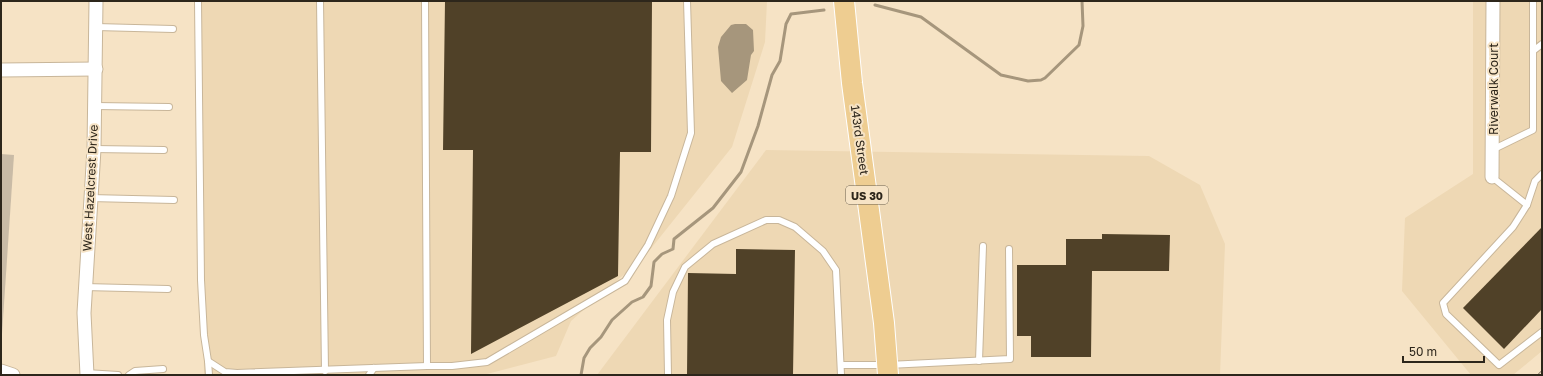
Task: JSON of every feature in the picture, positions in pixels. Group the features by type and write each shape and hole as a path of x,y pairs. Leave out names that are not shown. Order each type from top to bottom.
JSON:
{"main road":[{"name":"143rd Street","path":"844,1 852,83 880,290 888,370"}],"street":[{"name":"West Hazelcrest Drive","path":"86,374 84,288 94,149 96,1"},
{"name":"Riverwalk Court","path":"1492,177 1493,1"},
{"path":"1,70 96,69"},
{"path":"1,370 14,375"}],"lane":[{"path":"198,1 201,280 204,335 209,375"},
{"path":"320,1 325,371"},
{"path":"425,1 427,366"},
{"path":"208,361 225,372 237,373 452,366 487,362 625,281 648,245 671,196 691,133 687,1"},
{"path":"1492,150 1533,130 1533,1"},
{"path":"96,27 173,29"},
{"path":"1533,51 1542,44"},
{"path":"95,106 169,107"},
{"path":"94,149 164,150"},
{"path":"1542,174 1535,181 1527,205 1513,227 1443,303 1446,314 1499,365 1542,332"},
{"path":"1492,177 1527,205"},
{"path":"90,198 174,200"},
{"path":"668,375 667,320 673,292 684,267 713,244 766,220 779,220 795,227 823,251 836,270 841,375"},
{"path":"979,361 983,246"},
{"path":"841,365 888,370 1010,359 1010,249"},
{"path":"84,288 168,289"},
{"path":"369,375 374,368"},
{"path":"129,375 135,371 163,369"},
{"path":"86,374 118,375"}],"shaded area":[{"path":"200,1 767,1 765,42 732,147 645,256 571,321 556,356 483,375 204,375"},
{"path":"1473,1 1542,1 1542,351 1513,375 1471,375 1402,291 1405,218 1473,174"},
{"path":"746,24 753,30 754,51 751,55 747,80 732,93 721,81 718,47 721,37 731,25"},
{"path":"766,150 1149,156 1200,185 1225,244 1220,375 597,375"},
{"path":"1,154 14,155 1,349"}],"building":[{"path":"445,1 652,1 651,152 620,152 618,276 471,354 473,150 443,150"},
{"path":"1542,227 1542,309 1504,349 1463,308"},
{"path":"1102,234 1170,235 1169,271 1092,271 1091,357 1031,357 1031,336 1017,336 1017,265 1066,265 1066,239 1102,239"},
{"path":"736,249 795,250 793,375 687,375 688,273 736,274"}],"waterway":[{"path":"875,5 921,17 1001,75 1028,81 1041,80 1045,78 1079,45 1083,26 1082,1"},
{"path":"581,375 584,358 590,348 601,337 612,320 632,302 643,297 651,286 654,262 662,254 673,249 674,239 713,208 741,172 758,126 772,75 780,61 786,24 791,14 824,10"}]}
